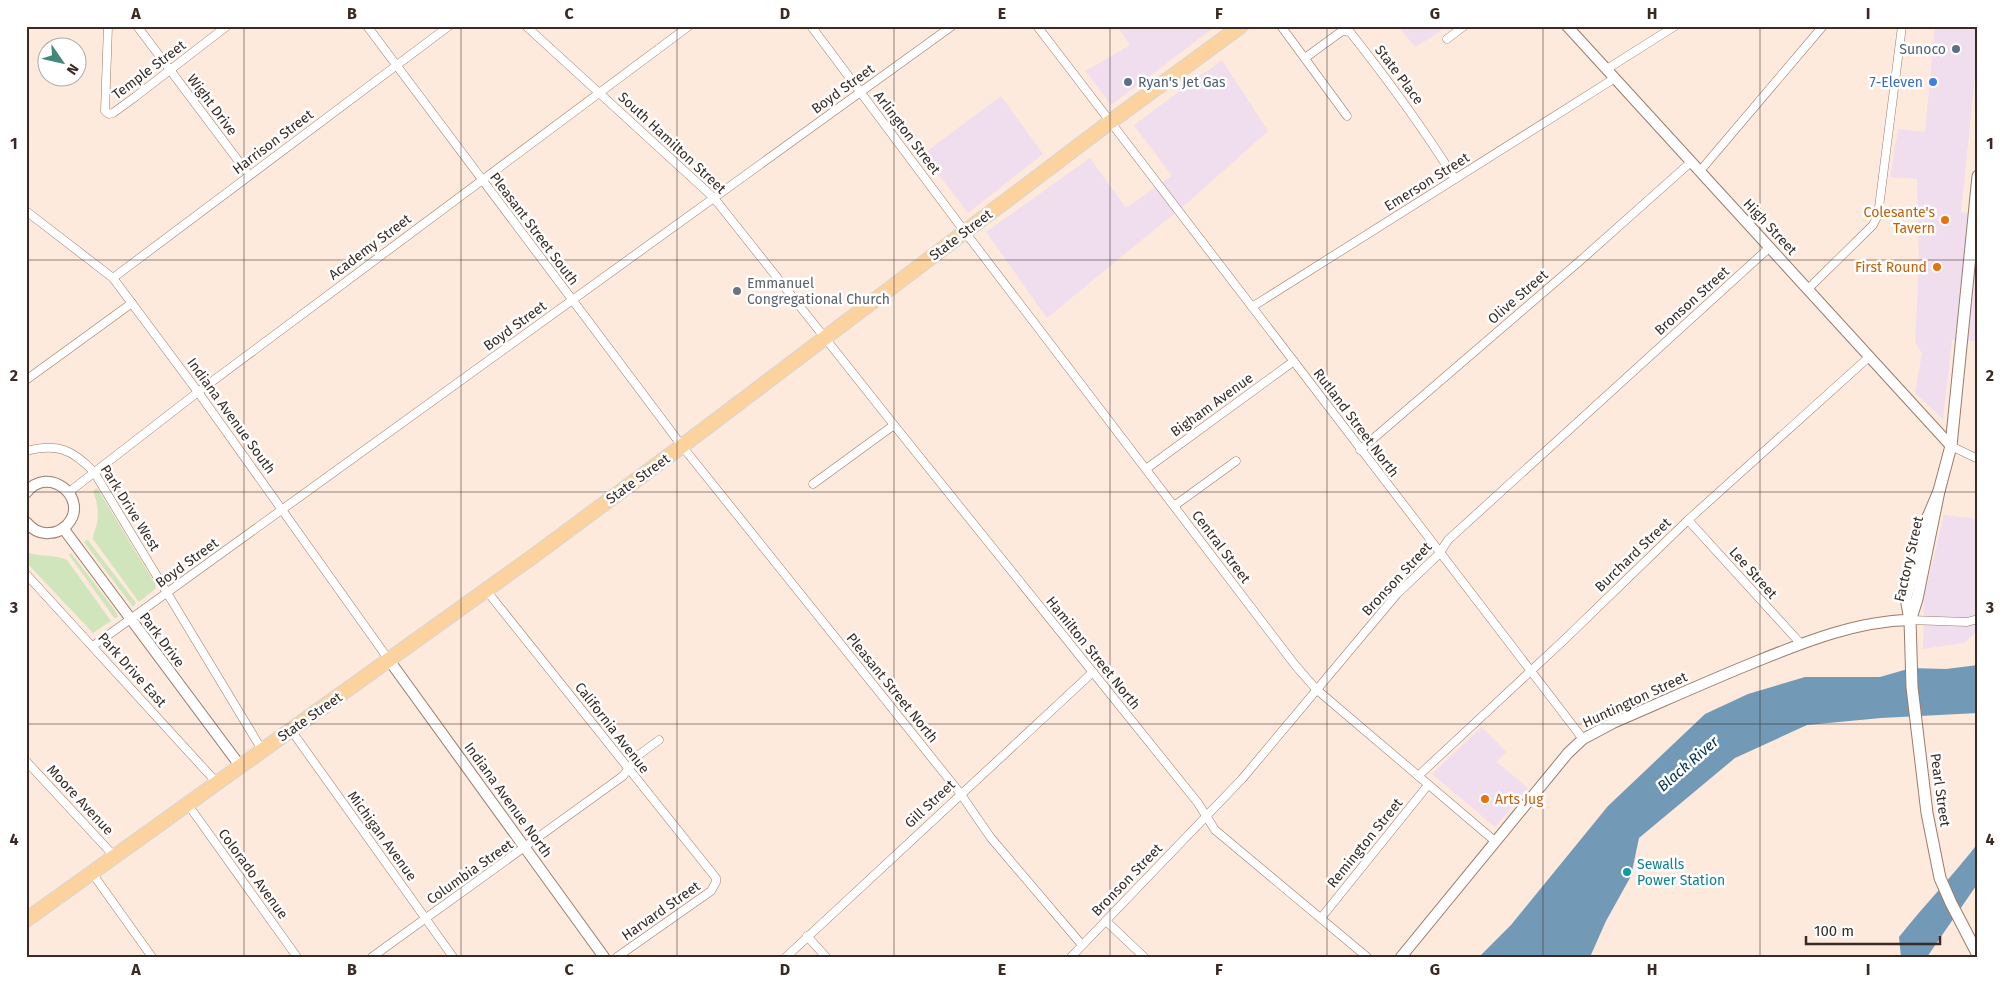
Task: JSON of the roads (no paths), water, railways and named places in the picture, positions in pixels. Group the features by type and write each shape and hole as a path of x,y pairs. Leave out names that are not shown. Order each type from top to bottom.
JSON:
{"highway":[{"name":"State Street","path":"26,920 188,806 262,750 486,590 682,446 1110,122 1241,26"}],"main road":[{"name":"Factory Street","path":"1910,620 1919,590 1939,492 1951,446 1978,176"},
{"name":"Pearl Street","path":"1910,620 1916,732 1926,813 1940,878 1978,955"}],"street":[{"name":"Temple Street","path":"108,26 105,111 108,114 113,113 227,26"},
{"name":"Wight Drive","path":"137,26 249,175"},
{"name":"Pleasant Street South","path":"366,26 682,446"},
{"name":"Harrison Street","path":"113,278 449,26"},
{"name":"South Hamilton Street","path":"526,26 714,198 826,337"},
{"name":"Academy Street","path":"69,492 198,392 689,26"},
{"name":"Arlington Street","path":"811,26 965,232"},
{"name":"Boyd Street","path":"93,646 952,26"},
{"name":"Rutland Street North","path":"1037,26 1294,361 1439,554 1583,739"},
{"path":"1281,26 1346,116"},
{"path":"1447,39 1464,26"},
{"name":"High Street","path":"1567,26 1951,446"},
{"path":"1607,69 1676,26"},
{"path":"1700,171 1823,26"},
{"path":"1808,289 1873,225 1878,215 1902,26"},
{"name":"State Place","path":"1305,58 1342,31 1350,32 1395,89 1455,179"},
{"name":"Emerson Street","path":"1252,307 1615,78"},
{"name":"Olive Street","path":"1360,450 1691,162"},
{"name":"Indiana Avenue South","path":"26,211 113,278 198,392 389,660"},
{"name":"Central Street","path":"965,232 1295,665 1316,689 1496,842"},
{"name":"Bronson Street","path":"1071,957 1242,779 1397,594 1439,554 1448,540 1770,247"},
{"path":"26,380 132,303"},
{"name":"Hamilton Street North","path":"826,337 894,425 1198,803 1205,818 1214,830 1367,957"},
{"name":"Burchard Street","path":"1418,776 1688,520 1869,357"},
{"name":"Bigham Avenue","path":"1146,469 1294,361"},
{"path":"813,484 894,425"},
{"name":"Pleasant Street North","path":"682,446 960,793 991,838 1082,945"},
{"path":"1951,446 1977,459"},
{"name":"Park Drive West","path":"26,451 44,447 63,450 83,460 94,472 262,750"},
{"path":"1174,506 1236,461"},
{"path":"27,524 34,530 49,533 63,528 72,515 74,507 69,492 56,483 48,481 29,486"},
{"name":"Lee Street","path":"1688,520 1801,644"},
{"name":"Park Drive","path":"63,528 241,767"},
{"name":"Park Drive East","path":"26,574 218,784"},
{"name":"California Avenue","path":"486,590 716,878 716,882"},
{"path":"1910,620 1967,622 1978,619"},
{"name":"Huntington Street","path":"1401,957 1568,753 1583,739 1613,723 1801,644 1866,624 1893,620 1910,620"},
{"name":"Indiana Avenue North","path":"389,660 604,957"},
{"name":"Gill Street","path":"786,957 960,793 1093,672"},
{"name":"Michigan Avenue","path":"291,730 453,957"},
{"name":"Columbia Street","path":"372,957 624,776 640,754 659,740"},
{"name":"Moore Avenue","path":"26,761 115,857"},
{"name":"Remington Street","path":"1320,918 1428,785"},
{"name":"Colorado Avenue","path":"188,806 297,957"},
{"path":"92,873 152,957"},
{"name":"Harvard Street","path":"617,957 711,891 716,882"},
{"path":"1106,921 1144,957"},
{"path":"807,936 826,957"}],"water":[{"name":"Black River","path":"1978,665 1978,713 1881,718 1807,725 1735,758 1639,838 1631,876 1606,921 1590,957 1479,957 1511,925 1608,806 1705,714 1748,694 1805,677 1880,677 1911,668 1946,669"},
{"path":"1978,843 1978,883 1927,957 1901,957 1899,937"}],"place":[{"name":"Sunoco","path":"1956,49"},
{"name":"Ryan's Jet Gas","path":"1128,82"},
{"name":"7-Eleven","path":"1933,82"},
{"name":"Colesante's Tavern","path":"1945,220"},
{"name":"First Round","path":"1937,267"},
{"name":"Emmanuel Congregational Church","path":"737,291"},
{"name":"Arts Jug","path":"1485,799"},
{"name":"Sewalls Power Station","path":"1627,872"}]}
